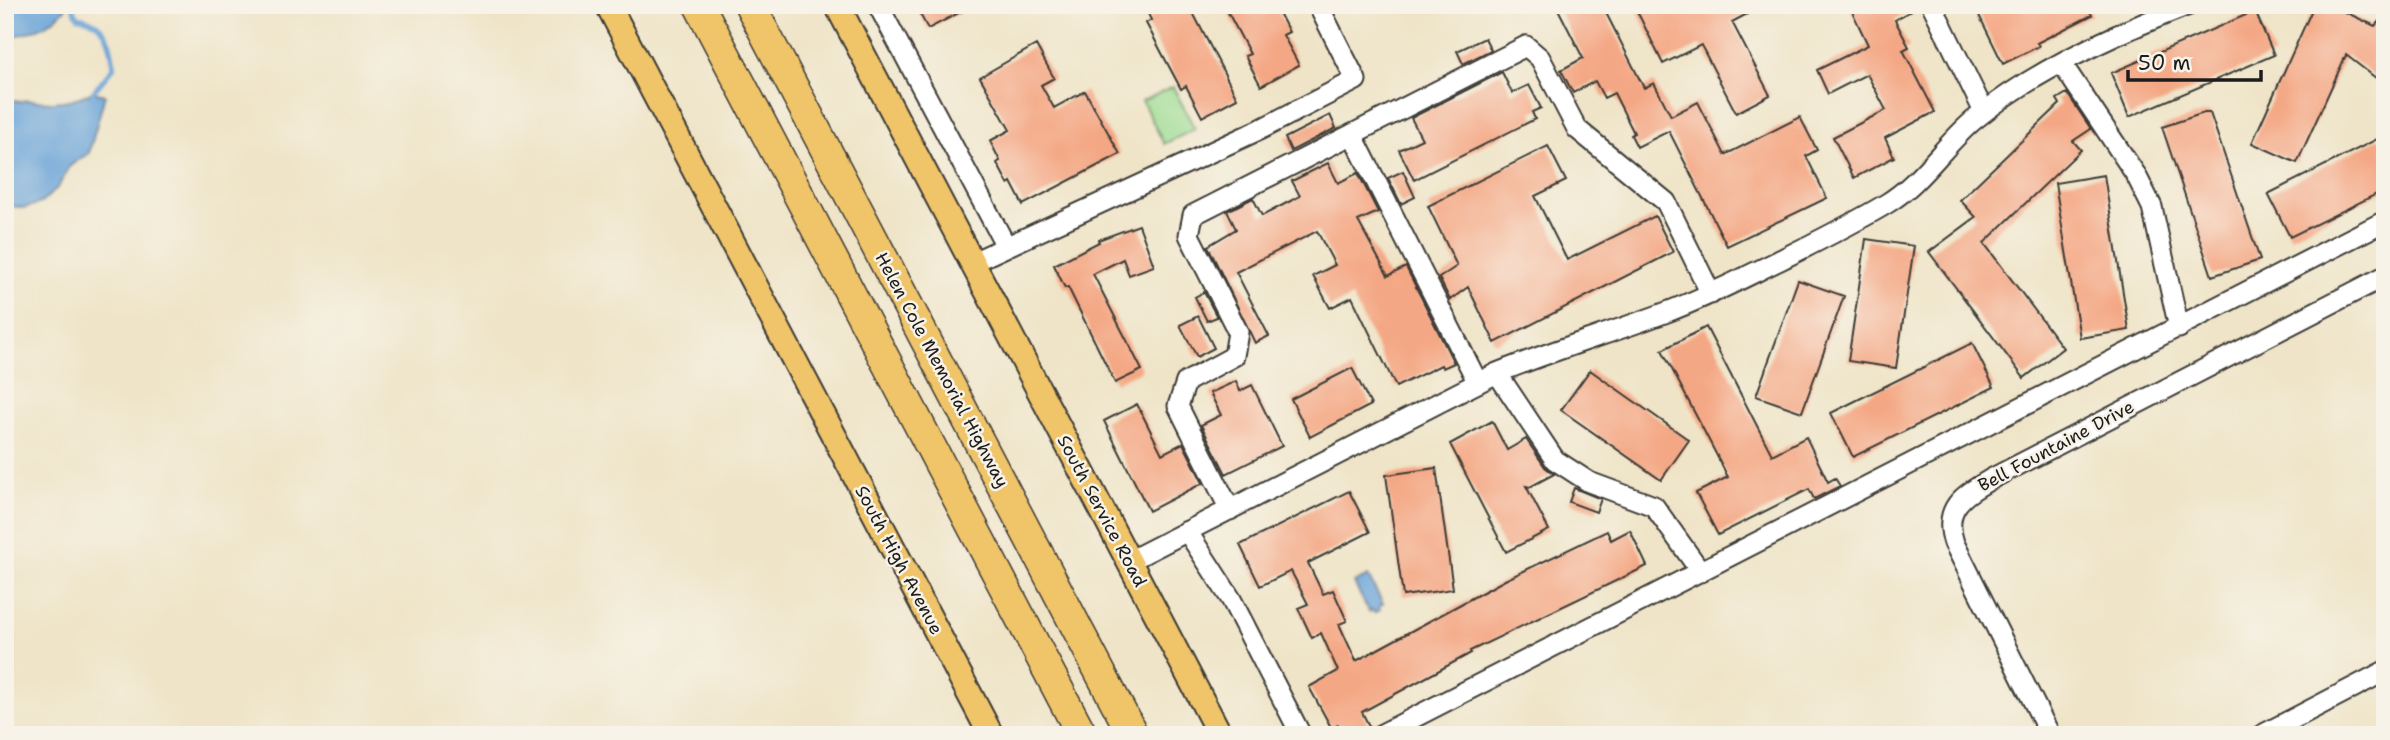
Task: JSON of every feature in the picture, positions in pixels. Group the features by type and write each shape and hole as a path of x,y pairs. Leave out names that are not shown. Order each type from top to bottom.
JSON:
{"highway":[{"path":"699,5 1082,735"},
{"name":"Helen Cole Memorial Highway","path":"750,5 1133,735"}],"main road":[{"name":"South High Avenue","path":"608,5 991,735"},
{"name":"South Service Road","path":"837,5 1220,735"}],"street":[{"path":"878,5 1006,246"},
{"path":"971,263 1261,129 1356,80 1318,5"},
{"path":"1932,5 1984,112"},
{"path":"1129,561 1497,373 1712,294 1823,239 1888,203 1984,112 2018,88 2155,18 2189,5"},
{"path":"1230,510 1178,405 1186,382 1234,356 1238,332 1189,235 1193,215 1526,46 1541,58 1577,129 1666,202 1712,294"},
{"path":"2062,64 2136,175 2152,207 2179,328"},
{"path":"1352,134 1478,383"},
{"path":"1380,735 2385,221"},
{"name":"Bell Fountaine Drive","path":"2050,735 1954,542 1951,517 1957,503 1974,489 2002,473 2385,276"},
{"path":"1497,373 1555,460 1589,482 1654,506 1701,572"},
{"path":"1187,531 1231,599 1301,735"},
{"path":"2262,735 2385,671"}],"green space":[{"path":"1173,87 1195,129 1164,144 1142,101"}],"water":[{"path":"5,5 68,5 48,24 5,38"},
{"path":"93,92 105,95 89,153 70,166 58,187 41,203 24,208 5,205 5,98 20,102 52,102 71,100"},
{"path":"1368,576 1383,604 1379,607 1380,610 1374,613 1372,610 1369,612 1354,583"}],"building":[{"path":"915,5 974,5 928,29"},
{"path":"1144,5 1189,5 1237,98 1202,117 1186,86 1181,89 1146,23 1151,20"},
{"path":"1224,5 1275,5 1289,32 1283,35 1299,65 1261,86 1245,56 1250,54"},
{"path":"1556,5 1602,5 1644,88 1654,83 1671,116 1698,102 1725,155 1800,117 1817,150 1806,156 1827,198 1727,246 1669,131 1637,147 1631,135 1634,133 1614,93 1604,98 1595,81 1573,93 1561,70 1583,58"},
{"path":"1634,5 1764,5 1732,22 1770,95 1736,113 1701,45 1663,64"},
{"path":"1849,5 1920,5 1895,20 1909,47 1903,50 1935,112 1885,138 1894,157 1854,178 1833,137 1886,110 1867,74 1828,94 1817,70 1868,45"},
{"path":"1974,5 2086,5 2092,15 2003,64"},
{"path":"2314,5 2330,5 2375,26 2385,14 2385,85 2346,55 2297,163 2252,143"},
{"path":"2255,11 2274,55 2129,117 2111,73"},
{"path":"1485,38 1491,50 1463,64 1457,51"},
{"path":"1036,45 1054,78 1041,85 1054,108 1085,91 1120,154 1023,205 997,163 1000,161 990,141 1010,130 980,77"},
{"path":"1502,72 1512,93 1529,85 1541,108 1532,112 1535,119 1414,180 1399,150 1422,139 1411,118"},
{"path":"2067,93 2091,129 2073,141 2081,150 1984,243 2063,348 2024,378 1929,252 1976,217 1960,200 2060,104 2057,99"},
{"path":"2210,113 2260,260 2212,276 2162,127"},
{"path":"1330,115 1336,128 1291,151 1285,138"},
{"path":"2385,135 2385,190 2290,237 2268,194"},
{"path":"1548,146 1566,181 1535,196 1567,260 1655,216 1673,252 1495,343 1468,287 1450,300 1439,278 1457,266 1428,206"},
{"path":"1328,163 1338,183 1358,173 1378,212 1358,221 1388,276 1406,267 1454,363 1443,368 1441,365 1396,387 1352,297 1330,308 1313,276 1335,265 1317,231 1236,272 1269,336 1255,343 1208,246 1236,229 1227,211 1253,198 1262,216 1300,196 1292,181"},
{"path":"1403,171 1415,197 1401,204 1388,178"},
{"path":"2104,175 2129,330 2080,338 2055,183"},
{"path":"1139,225 1154,266 1129,275 1123,259 1093,274 1142,370 1115,383 1068,287 1065,288 1054,265 1099,242 1098,240"},
{"path":"1866,239 1914,246 1896,368 1848,361"},
{"path":"1798,280 1844,296 1802,412 1756,396"},
{"path":"1204,292 1217,317 1207,321 1195,297"},
{"path":"1198,316 1214,348 1197,357 1180,325"},
{"path":"1706,327 1772,455 1806,437 1828,482 1835,478 1840,486 1814,499 1809,489 1718,535 1696,493 1728,477 1662,350"},
{"path":"1972,343 1994,387 1853,457 1831,413"},
{"path":"1352,368 1371,405 1310,437 1291,399"},
{"path":"1590,370 1689,440 1661,480 1561,410"},
{"path":"1236,381 1240,391 1252,385 1282,446 1226,474 1201,425 1221,415 1210,393"},
{"path":"1137,404 1162,454 1183,443 1203,483 1149,511 1104,421"},
{"path":"1492,421 1507,450 1526,439 1545,467 1554,474 1530,487 1526,486 1549,530 1506,552 1450,444"},
{"path":"1436,468 1453,589 1403,596 1386,475"},
{"path":"1574,488 1601,499 1596,512 1569,502"},
{"path":"1349,491 1370,532 1308,563 1323,594 1333,590 1347,621 1339,624 1356,661 1505,580 1607,531 1611,540 1630,530 1647,566 1470,651 1471,653 1362,712 1370,728 1368,735 1343,735 1338,725 1332,729 1309,687 1338,671 1321,633 1312,638 1298,608 1308,604 1291,571 1260,586 1240,545"}],"waterway":[{"path":"72,5 78,17 101,28 111,49 114,67 93,92"}]}
